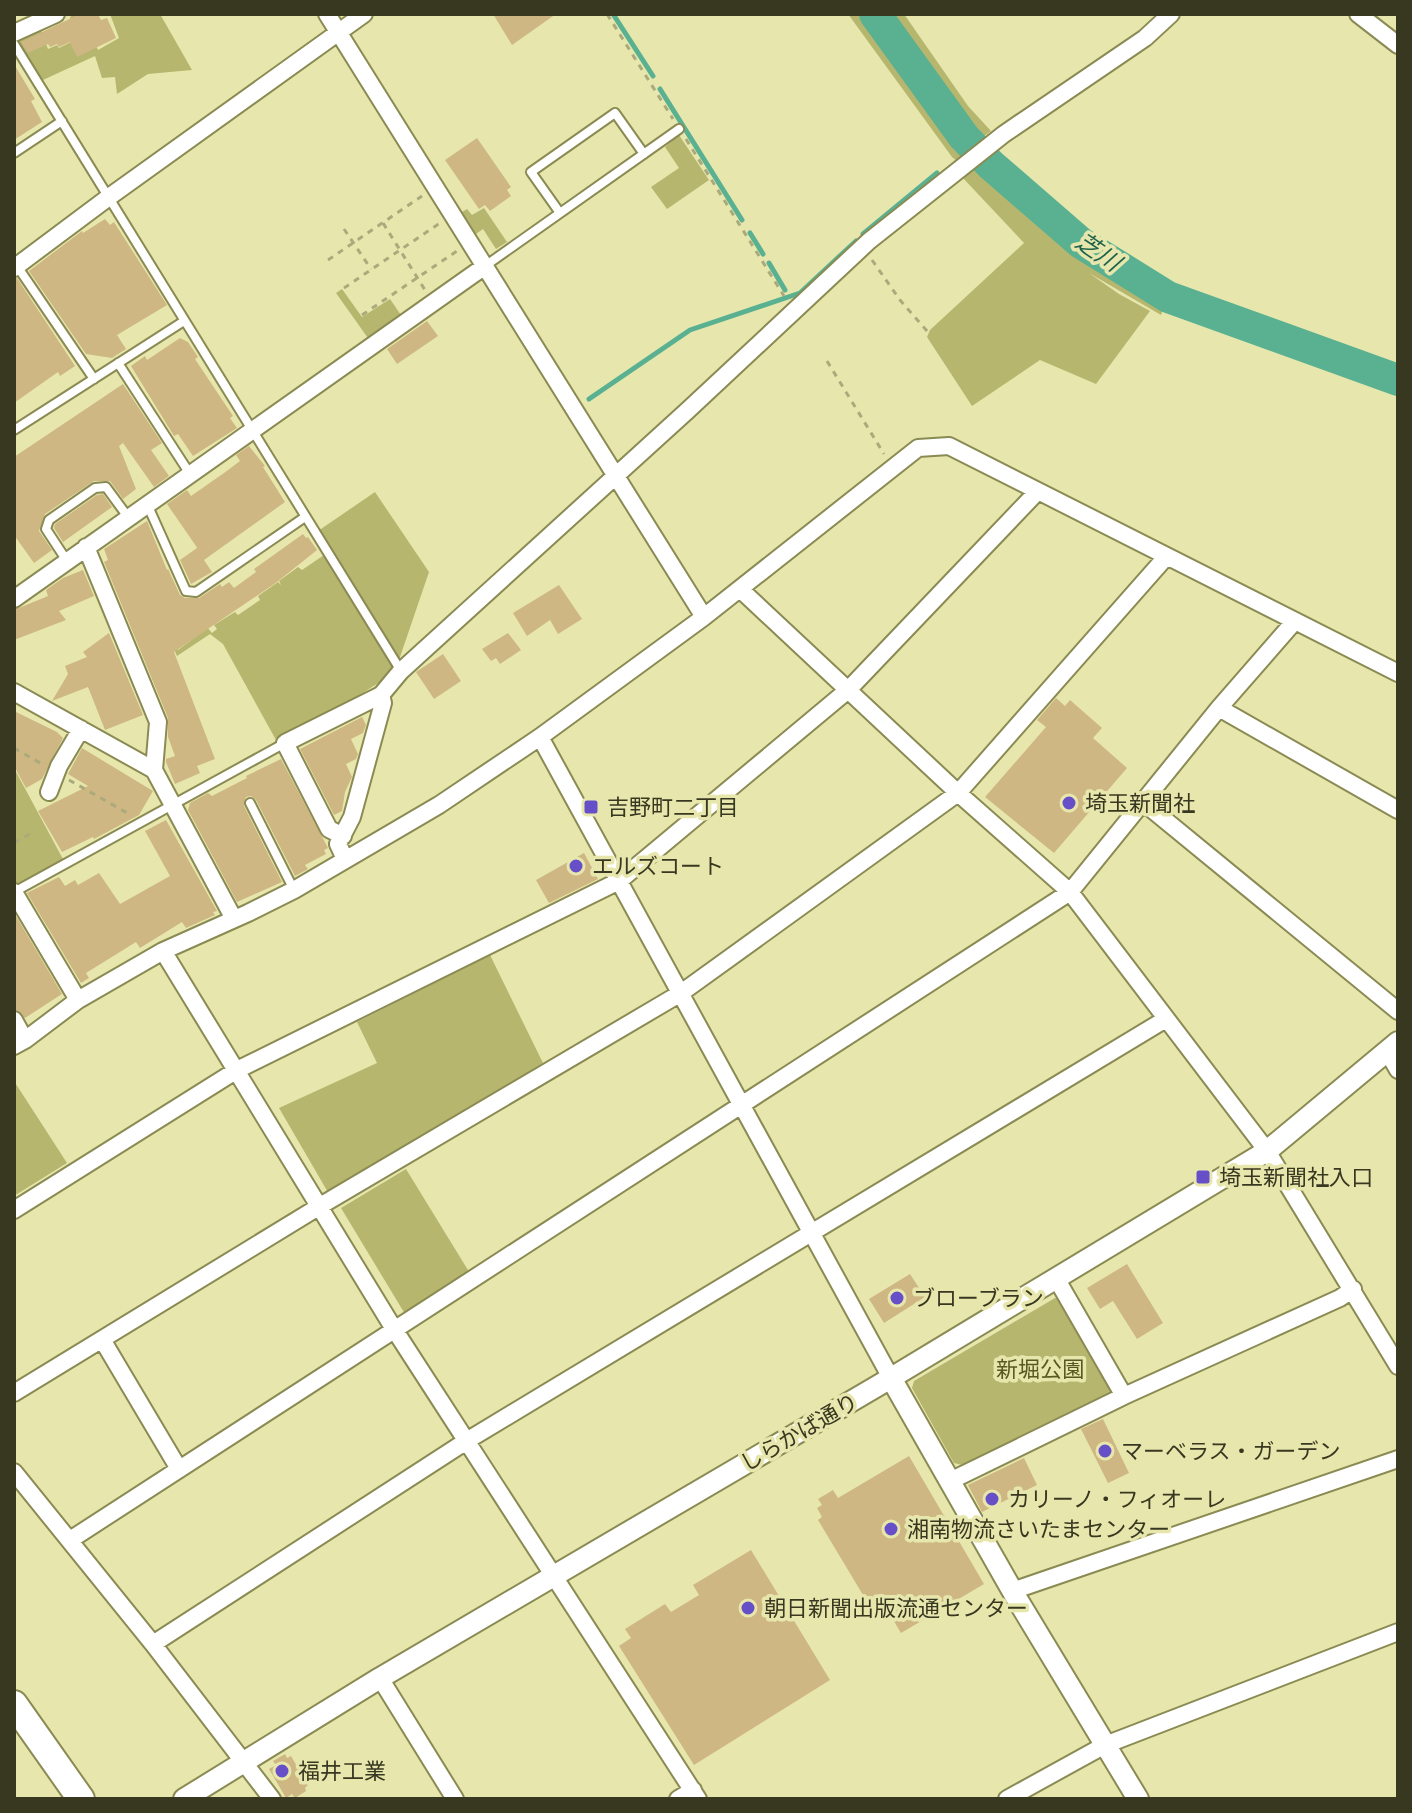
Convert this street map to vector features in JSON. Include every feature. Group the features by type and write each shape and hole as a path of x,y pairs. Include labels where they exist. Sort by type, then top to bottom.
{"main road":[{"path":"14,1704 81,1799"}],"street":[{"path":"14,33 56,14"},
{"path":"327,14 704,617"},
{"path":"15,267 364,14"},
{"path":"343,836 329,829 285,743 381,695 401,671 863,247 1004,134 1145,38 1171,14"},
{"path":"1358,14 1398,45"},
{"path":"14,599 485,266"},
{"path":"14,1020 20,1043 78,1000 163,951 294,890 439,805 540,737 741,590 918,448 949,446 1398,673"},
{"path":"14,1210 237,1070 619,881 848,690 1037,492"},
{"path":"86,547 158,722 154,770 234,919"},
{"path":"14,1393 320,1206 681,993 958,793 1166,557"},
{"path":"741,590 958,793 1070,892 1267,1151 1398,1366"},
{"path":"70,1540 1070,892 1219,708 1294,622"},
{"path":"14,692 154,770"},
{"path":"345,859 338,844 352,817 364,777 383,703 381,695"},
{"path":"1219,708 1398,810"},
{"path":"49,792 81,729"},
{"path":"540,737 891,1378 1012,1591 1138,1799"},
{"path":"1143,802 1398,1011"},
{"path":"14,892 78,1000"},
{"path":"163,951 394,1329 696,1794 678,1799"},
{"path":"153,1644 468,1440 1166,1019"},
{"path":"1393,1047 1398,1070"},
{"name":"しらかば通り","path":"184,1799 380,1678 891,1378 1267,1151 1393,1047"},
{"path":"1056,1278 1124,1396"},
{"path":"950,1481 1124,1396 1340,1298 1353,1289"},
{"path":"103,1341 179,1469"},
{"path":"1012,1591 1398,1459"},
{"path":"14,1472 153,1644 272,1799"},
{"path":"1007,1799 1105,1745 1398,1632"},
{"path":"380,1678 455,1799"}],"lane":[{"path":"14,44 401,671"},
{"path":"560,213 531,172 615,113 644,154"},
{"path":"14,153 62,121"},
{"path":"485,266 679,129"},
{"path":"15,267 94,379"},
{"path":"14,430 184,321"},
{"path":"118,363 190,474"},
{"path":"67,561 46,529 49,520 95,488 106,487 128,517"},
{"path":"147,504 186,591 196,592 305,517"},
{"path":"14,892 285,743"},
{"path":"250,803 294,890"}],"path":[{"path":"607,14 783,295"},
{"path":"328,260 435,188"},
{"path":"344,288 452,215"},
{"path":"383,223 433,303"},
{"path":"344,229 371,269"},
{"path":"362,315 470,243"},
{"path":"863,247 900,300 927,331"},
{"path":"827,361 892,467"},
{"path":"14,748 139,823"},
{"path":"14,843 33,832"}],"green space":[{"path":"75,14 88,41 93,39 98,50 119,38 110,14 160,14 192,70 148,74 117,94 115,77 102,78 95,56 43,80 17,40 41,30 48,49 57,45 59,48 77,39 70,17"},
{"path":"848,14 873,14 962,138 1030,209 1109,269 1166,300 1161,315 1089,273 1150,311 1096,384 1040,360 972,406 927,337 930,330 1024,243 962,177 968,171 952,157"},
{"path":"879,14 904,14 968,106 991,131 975,143"},
{"path":"679,135 709,180 667,209 651,187 679,168 665,147"},
{"path":"484,208 507,242 496,249 483,229 476,234 462,212 467,209 472,215"},
{"path":"342,289 362,317 390,299 403,318 370,341 336,293"},
{"path":"375,492 429,572 399,660 318,531"},
{"path":"324,555 394,668 392,674 355,698 276,740 223,644 210,634 177,656 169,638 178,650 206,626 212,633 217,629 214,625 235,612 238,615 260,600 258,596 278,582 281,585 279,581 298,567 302,570"},
{"path":"14,768 64,861 14,888"},
{"path":"490,955 543,1063 329,1194 279,1108 377,1063 357,1022"},
{"path":"14,1081 67,1163 14,1196"},
{"path":"406,1169 471,1275 405,1314 341,1208"},
{"name":"新堀公園","path":"1055,1298 1063,1299 1113,1386 1112,1395 962,1465 954,1463 912,1388 914,1381"}],"building":[{"path":"80,14 98,14 101,20 107,18 116,38 77,57 70,42 59,47 48,44 28,53 21,42"},
{"path":"493,14 556,14 512,45"},
{"path":"14,64 35,99 31,101 42,122 14,140"},
{"path":"477,138 511,187 507,190 511,196 490,211 485,205 479,209 445,160"},
{"path":"105,219 110,225 114,222 167,305 117,335 126,349 112,358 86,354 29,271 82,231"},
{"path":"17,278 75,366 60,376 58,372 14,403 14,279"},
{"path":"427,321 438,336 397,364 387,349"},
{"path":"180,338 188,342 198,357 195,359 233,416 230,418 237,428 193,456 178,434 174,436 131,366 145,356 147,360"},
{"path":"123,384 162,443 151,450 169,476 154,487 123,443 119,446 136,489 123,499 110,481 94,481 45,514 39,531 52,550 34,563 14,535 14,457"},
{"path":"249,446 265,466 285,502 204,560 212,572 191,584 180,560 197,548 167,504 187,490 191,496 224,473 240,461 236,455"},
{"path":"103,494 112,507 63,542 54,528 55,524"},
{"path":"147,521 167,570 180,595 185,598 199,598 220,584 222,587 229,582 234,588 256,572 254,569 303,534 317,550 277,582 174,652 215,759 197,766 200,773 175,784 166,762 166,759 175,756 168,737 168,718 104,562 108,560 104,549"},
{"path":"83,570 94,596 59,611 66,620 14,640 14,610 48,596 46,590 63,578"},
{"path":"559,585 582,619 558,634 550,620 527,636 513,613"},
{"path":"109,633 143,715 105,730 88,687 52,701 68,674 65,666 87,657 83,652"},
{"path":"508,633 521,650 500,664 496,658 491,661 482,649"},
{"path":"443,654 461,681 434,699 416,672"},
{"path":"1056,698 1065,706 1070,700 1102,728 1093,738 1127,768 1054,853 985,797 1046,727 1037,720"},
{"path":"14,711 63,738 42,779 26,788 14,766"},
{"path":"362,717 366,725 363,733 351,739 358,754 356,759 346,764 352,777 345,792 342,811 334,815 300,749"},
{"path":"82,748 153,791 139,815 62,852 38,811 88,786 68,774"},
{"path":"281,759 328,848 324,850 326,854 305,865 308,869 295,876 256,800 246,797 244,806 282,882 237,902 188,810 190,803 208,793 212,796"},
{"path":"166,820 217,911 213,912 215,915 186,928 182,922 140,948 136,942 86,973 89,978 81,983 27,893 59,877 65,886 75,880 78,885 99,873 120,904 170,876 145,831"},
{"name":"エルズコート","path":"584,853 598,879 549,903 536,880"},
{"path":"16,916 62,994 25,1018 14,1008"},
{"path":"1127,1264 1163,1323 1137,1339 1113,1301 1100,1309 1087,1288"},
{"name":"ブローブラン","path":"910,1274 925,1297 884,1323 869,1299"},
{"name":"マーベラス・ガーデン","path":"1103,1419 1129,1473 1108,1483 1081,1429"},
{"path":"909,1456 984,1584 901,1633 880,1598 869,1605 818,1520 822,1517 817,1508 822,1505 818,1499 833,1490 838,1498"},
{"name":"カリーノ・フィオーレ","path":"1024,1458 1037,1485 982,1512 968,1485"},
{"path":"751,1550 830,1680 694,1765 619,1646 631,1638 625,1629 665,1604 671,1612 699,1595 693,1585"},
{"path":"285,1754 287,1758 291,1756 308,1785 306,1791 295,1798 292,1794 286,1798 269,1769 276,1765 273,1761"}],"waterway":[{"path":"613,14 653,76"},
{"name":"芝川","path":"875,14 964,137 991,165 1081,243 1168,297 1398,380"},
{"path":"660,89 742,220"},
{"path":"863,234 937,173"},
{"path":"750,233 763,254"},
{"path":"589,399 690,330 800,293 856,241"},
{"path":"769,263 785,290"}],"place":[{"name":"埼玉新聞社","path":"1069,803"},
{"name":"吉野町二丁目","path":"591,807"},
{"name":"エルズコート","path":"576,866"},
{"name":"埼玉新聞社入口","path":"1203,1177"},
{"name":"ブローブラン","path":"897,1298"},
{"name":"マーベラス・ガーデン","path":"1105,1451"},
{"name":"カリーノ・フィオーレ","path":"992,1499"},
{"name":"湘南物流さいたまセンター","path":"891,1529"},
{"name":"朝日新聞出版流通センター","path":"748,1608"},
{"name":"福井工業","path":"282,1771"}]}
